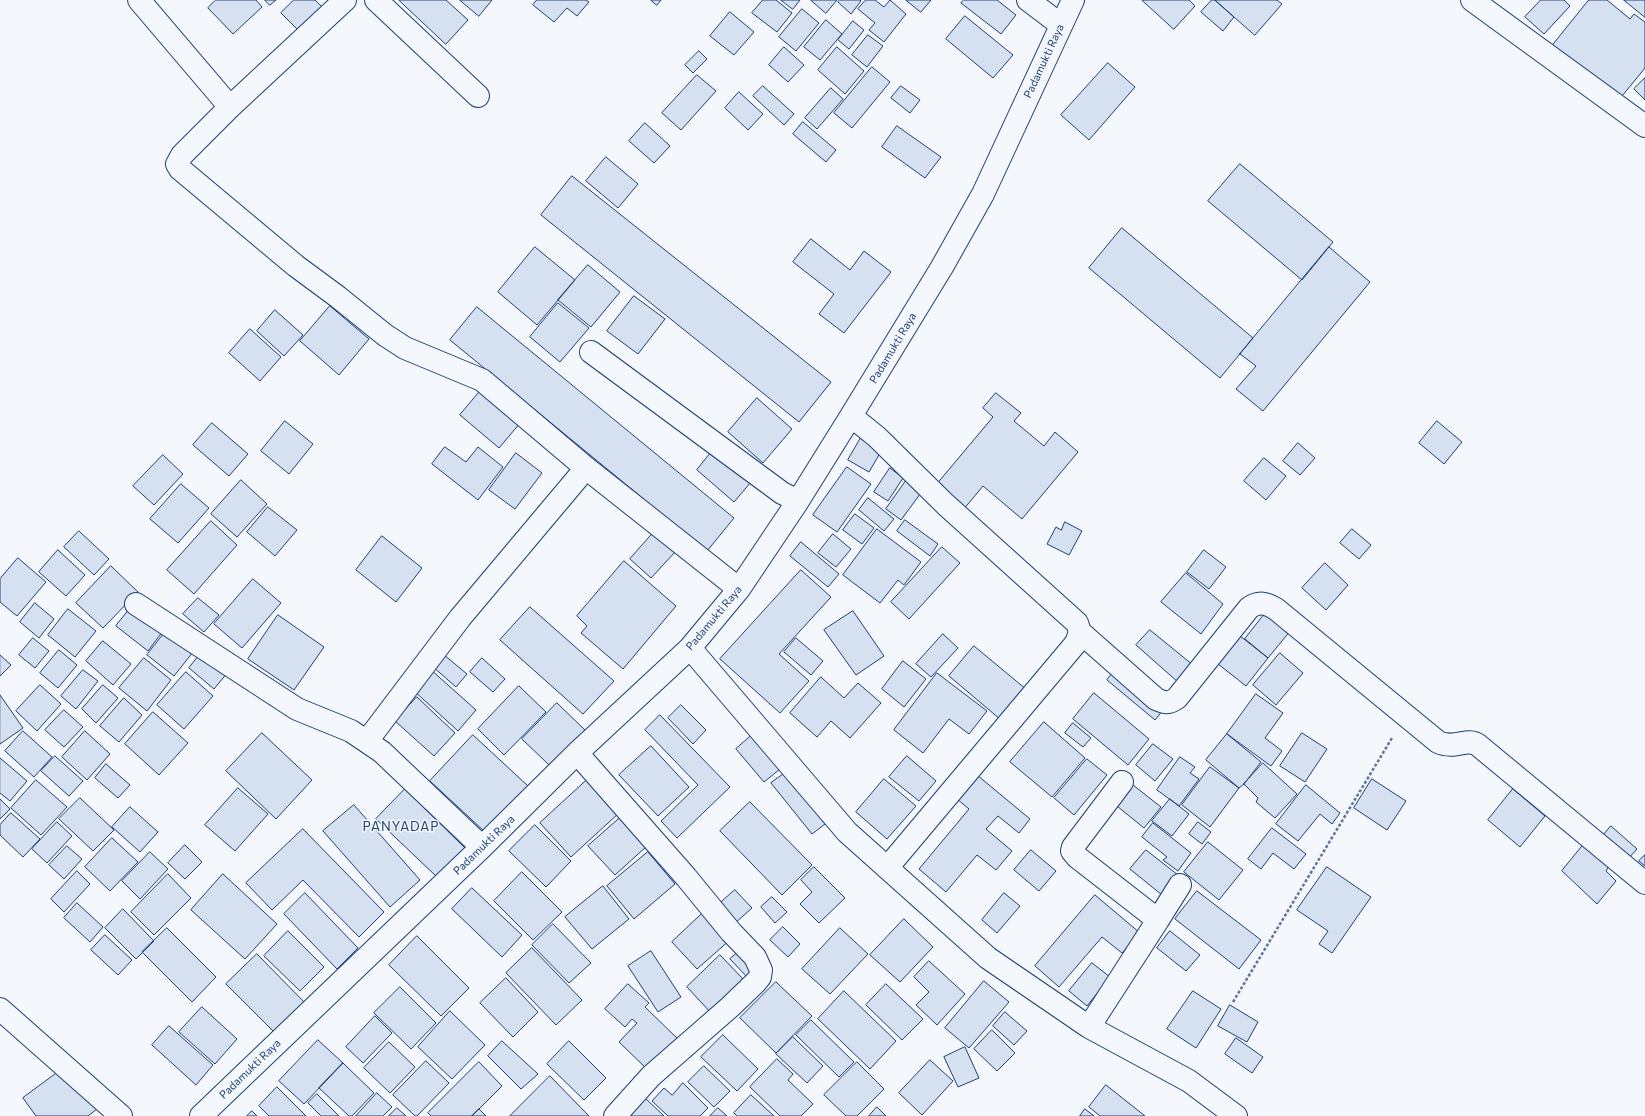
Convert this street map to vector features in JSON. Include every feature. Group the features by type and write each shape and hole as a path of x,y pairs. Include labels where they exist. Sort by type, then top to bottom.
{"street":[{"path":"139,0 230,107"},
{"path":"345,0 230,107 182,155 177,164 180,169 296,266 338,297 385,335 406,348 482,380 586,468 733,585"},
{"path":"376,0 478,96"},
{"path":"1028,0 1053,19"},
{"name":"Padamukti Raya","path":"201,1116 482,847 577,753 690,648 790,497 851,416 942,266 983,194 1053,19 1073,0"},
{"path":"1472,0 1645,126"},
{"path":"591,352 790,497"},
{"path":"851,416 877,437 944,504 1077,623 1080,632 1156,699 1164,703 1171,702 1177,698 1249,608 1255,604 1268,604 1405,716 1444,745 1449,746 1471,742 1475,743 1645,883"},
{"path":"367,741 460,618 586,468"},
{"path":"136,604 297,708 351,731 367,741 382,752 482,847"},
{"path":"887,868 1076,643 1080,632"},
{"path":"690,648 847,832 988,958 1089,1027 1189,1081 1236,1116"},
{"path":"577,753 686,877 731,932 755,957 761,970 760,977 756,982 730,1007 651,1076 615,1116"},
{"path":"1122,782 1073,847 1072,851 1077,857 1158,920"},
{"path":"1089,1027 1180,885"},
{"path":"0,1009 122,1116"}],"path":[{"path":"1233,1002 1405,716"}],"building":[{"path":"216,0 256,0 262,7 233,34 208,8"},
{"path":"265,0 276,0 270,5"},
{"path":"294,0 315,0 326,11 302,34 281,13"},
{"path":"399,0 446,0 468,20 446,44"},
{"path":"460,0 492,0 479,16"},
{"path":"537,0 586,0 589,2 577,16 567,8 554,22 533,5"},
{"path":"651,0 661,0 657,5"},
{"path":"763,0 776,0 792,13 777,32 752,13"},
{"path":"781,0 800,0 793,9"},
{"path":"811,0 837,0 826,13"},
{"path":"840,0 861,1 851,14 838,2"},
{"path":"866,0 875,0 884,7 890,0 906,14 884,42 869,30 875,23 858,9"},
{"path":"906,0 931,0 921,12"},
{"path":"964,0 997,0 1016,15 1001,34 961,3"},
{"path":"1142,0 1189,0 1195,6 1174,29"},
{"path":"1212,0 1215,0 1234,17 1223,31 1201,12"},
{"path":"1215,0 1277,0 1282,4 1255,35"},
{"path":"1541,0 1564,0 1570,6 1544,34 1525,17"},
{"path":"1589,0 1607,0 1630,19 1634,14 1645,22 1645,68 1618,101 1552,46"},
{"path":"1624,0 1645,0 1645,17"},
{"path":"802,9 819,23 796,51 779,37"},
{"path":"730,12 754,32 734,55 710,36"},
{"path":"965,16 1013,55 993,78 946,39"},
{"path":"826,20 842,34 820,60 804,47"},
{"path":"853,21 864,30 849,49 838,40"},
{"path":"868,35 883,46 867,67 852,55"},
{"path":"784,47 804,65 788,82 769,65"},
{"path":"837,47 864,71 845,94 818,70"},
{"path":"699,51 707,59 693,73 685,65"},
{"path":"1108,63 1135,87 1089,140 1061,115"},
{"path":"872,67 890,82 852,128 834,113"},
{"path":"697,75 716,91 681,130 662,113"},
{"path":"1645,78 1645,100 1634,89"},
{"path":"763,86 794,114 784,125 753,96"},
{"path":"901,86 920,100 910,113 891,98"},
{"path":"831,88 843,99 817,129 805,118"},
{"path":"739,92 763,114 748,130 725,108"},
{"path":"803,122 836,150 826,162 793,134"},
{"path":"645,123 670,146 654,163 629,141"},
{"path":"897,126 941,157 925,178 882,147"},
{"path":"606,157 638,184 618,208 586,181"},
{"path":"1240,164 1333,242 1302,280 1208,201"},
{"path":"572,176 831,382 799,422 541,215"},
{"path":"1122,228 1253,338 1220,378 1089,268"},
{"path":"811,239 850,270 864,251 891,272 844,333 819,314 834,294 793,262"},
{"path":"535,247 575,280 537,325 498,292"},
{"path":"1329,247 1370,282 1263,411 1236,389 1256,366 1240,354"},
{"path":"588,265 620,292 591,327 558,300"},
{"path":"634,296 665,319 638,354 607,331"},
{"path":"558,303 589,328 560,362 530,337"},
{"path":"330,306 369,339 339,375 300,341"},
{"path":"477,307 734,518 707,551 450,340"},
{"path":"275,310 303,335 284,356 257,331"},
{"path":"250,329 281,357 260,381 229,353"},
{"path":"482,389 521,422 499,448 460,415"},
{"path":"996,393 1021,413 1014,421 1044,446 1055,432 1078,452 1022,519 983,486 963,510 935,486 993,417 983,408"},
{"path":"757,398 792,429 763,463 728,432"},
{"path":"285,421 313,444 289,474 261,451"},
{"path":"1437,421 1462,442 1444,464 1419,443"},
{"path":"212,423 248,454 229,476 193,445"},
{"path":"862,436 883,448 869,472 848,460"},
{"path":"1298,443 1315,458 1300,475 1283,461"},
{"path":"445,447 466,462 478,447 503,467 478,500 432,464"},
{"path":"713,450 751,482 734,502 697,470"},
{"path":"516,453 542,473 515,509 489,490"},
{"path":"163,455 183,474 154,505 133,486"},
{"path":"1264,458 1286,476 1266,500 1244,481"},
{"path":"847,467 871,484 837,532 813,515"},
{"path":"890,468 903,478 888,501 874,492"},
{"path":"908,478 923,490 901,520 886,509"},
{"path":"241,480 267,504 237,537 211,514"},
{"path":"181,484 209,508 178,543 150,519"},
{"path":"868,498 894,519 884,531 859,510"},
{"path":"268,507 297,530 275,556 247,532"},
{"path":"855,514 874,528 862,544 843,530"},
{"path":"905,520 938,544 930,556 897,531"},
{"path":"211,521 237,545 194,594 167,570"},
{"path":"1065,522 1082,531 1069,555 1047,544 1056,527 1061,530"},
{"path":"877,529 921,562 904,585 898,580 880,603 843,575"},
{"path":"1352,529 1371,545 1359,559 1340,543"},
{"path":"79,531 109,559 94,575 64,547"},
{"path":"654,532 676,551 651,578 630,559"},
{"path":"833,534 851,549 836,567 818,553"},
{"path":"382,536 422,568 396,602 356,570"},
{"path":"801,542 839,574 828,587 790,556"},
{"path":"942,547 960,563 909,619 891,602"},
{"path":"58,550 85,575 66,596 39,572"},
{"path":"1204,550 1226,567 1209,589 1187,572"},
{"path":"18,558 46,582 17,616 0,602 0,579"},
{"path":"624,561 676,606 623,669 581,633 587,626 577,616"},
{"path":"1325,563 1348,585 1326,610 1302,588"},
{"path":"111,566 138,592 103,628 76,603"},
{"path":"801,570 831,597 779,654 809,681 780,713 720,659"},
{"path":"1186,573 1223,604 1201,634 1161,602"},
{"path":"253,579 281,603 242,648 214,624"},
{"path":"198,598 219,615 204,632 183,614"},
{"path":"35,603 54,619 39,638 20,622"},
{"path":"132,606 163,631 148,651 116,626"},
{"path":"530,607 614,681 583,714 500,640"},
{"path":"68,609 96,631 75,657 48,635"},
{"path":"853,611 884,656 856,675 824,630"},
{"path":"1267,611 1291,630 1268,658 1245,639"},
{"path":"278,615 324,647 294,690 248,659"},
{"path":"1150,630 1193,665 1179,683 1136,645"},
{"path":"166,631 193,652 174,676 147,655"},
{"path":"1235,632 1268,658 1246,686 1213,660"},
{"path":"943,634 958,648 931,677 916,664"},
{"path":"33,638 49,651 35,668 19,655"},
{"path":"796,638 823,661 811,675 784,652"},
{"path":"103,641 131,664 113,685 86,661"},
{"path":"974,646 1027,690 1001,720 949,676"},
{"path":"59,650 77,665 58,688 40,673"},
{"path":"202,652 228,672 214,689 189,668"},
{"path":"1280,653 1303,673 1276,705 1253,685"},
{"path":"443,654 467,674 456,687 432,666"},
{"path":"0,655 11,665 0,676"},
{"path":"144,658 171,680 147,711 119,688"},
{"path":"482,658 505,679 493,692 470,672"},
{"path":"903,661 926,679 904,707 882,689"},
{"path":"430,669 476,710 458,731 412,689"},
{"path":"1116,669 1164,709 1155,720 1107,680"},
{"path":"83,670 98,681 76,709 61,696"},
{"path":"186,672 213,696 184,729 157,705"},
{"path":"937,673 987,711 969,734 949,719 923,753 894,730"},
{"path":"821,677 844,698 858,683 881,703 850,738 831,721 817,737 790,713"},
{"path":"40,685 61,704 37,731 16,711"},
{"path":"103,685 118,698 96,723 82,709"},
{"path":"519,686 546,712 504,755 478,729"},
{"path":"1094,693 1149,739 1128,765 1073,719"},
{"path":"1256,694 1283,713 1265,738 1282,751 1271,766 1227,734"},
{"path":"0,695 23,728 0,744"},
{"path":"417,697 455,733 434,756 395,721"},
{"path":"124,698 142,715 119,742 100,726"},
{"path":"557,703 586,731 550,766 522,739"},
{"path":"681,705 706,730 693,744 668,718"},
{"path":"64,710 83,727 64,747 45,730"},
{"path":"153,712 188,743 159,775 125,744"},
{"path":"660,715 730,787 677,838 661,821 698,785 645,730"},
{"path":"1044,722 1085,758 1052,797 1010,762"},
{"path":"1073,723 1091,738 1083,747 1065,733"},
{"path":"23,731 52,757 34,777 5,751"},
{"path":"85,731 110,754 87,780 62,757"},
{"path":"262,733 312,780 276,819 226,771"},
{"path":"1302,733 1327,749 1305,782 1280,766"},
{"path":"1227,734 1261,762 1244,784 1239,788 1206,760"},
{"path":"473,735 528,786 485,832 430,781"},
{"path":"752,735 780,769 764,782 736,749"},
{"path":"1153,744 1173,759 1155,781 1136,765"},
{"path":"651,746 689,787 658,816 619,775"},
{"path":"55,756 83,781 69,796 41,771"},
{"path":"907,756 936,781 919,801 889,777"},
{"path":"1180,757 1195,767 1190,773 1199,779 1179,806 1157,790"},
{"path":"0,758 27,781 10,801 0,793"},
{"path":"1087,759 1107,775 1074,815 1054,798"},
{"path":"1263,763 1297,794 1275,818 1256,802 1258,798 1244,784"},
{"path":"106,764 130,785 118,798 95,778"},
{"path":"1210,767 1239,788 1210,827 1182,805"},
{"path":"785,773 825,824 812,834 771,783"},
{"path":"977,775 1030,819 1019,833 998,816 986,829 1012,851 996,870 977,855 946,892 919,869 969,809 957,799"},
{"path":"588,779 619,813 571,857 540,823"},
{"path":"884,779 916,806 887,839 856,812"},
{"path":"1372,779 1406,801 1387,830 1354,808"},
{"path":"36,780 67,807 41,835 11,808"},
{"path":"1133,785 1161,807 1144,828 1117,806"},
{"path":"1306,785 1340,813 1332,824 1320,814 1298,841 1276,824"},
{"path":"238,788 268,814 235,851 205,825"},
{"path":"405,789 466,849 438,878 376,819"},
{"path":"1513,789 1545,816 1520,847 1488,820"},
{"path":"80,798 114,830 93,851 59,819"},
{"path":"0,799 10,809 0,819"},
{"path":"1170,799 1189,814 1172,836 1152,821"},
{"path":"750,802 812,865 782,895 720,831"},
{"path":"354,805 420,880 390,907 323,831"},
{"path":"130,807 158,832 140,852 112,827"},
{"path":"11,813 40,839 23,857 0,835 0,825"},
{"path":"621,817 647,846 615,875 588,846"},
{"path":"57,822 72,836 47,863 32,849"},
{"path":"1198,822 1211,832 1202,844 1189,834"},
{"path":"1153,823 1191,853 1178,871 1163,860 1167,857 1142,837"},
{"path":"535,825 571,861 546,887 509,851"},
{"path":"1611,826 1637,849 1627,860 1602,837"},
{"path":"1272,828 1306,854 1294,869 1273,853 1261,869 1248,859"},
{"path":"303,829 384,912 359,937 303,880 272,910 246,883"},
{"path":"112,838 138,862 110,891 85,867"},
{"path":"1208,842 1243,870 1219,900 1184,872"},
{"path":"1584,844 1610,864 1606,871 1616,881 1597,904 1562,871"},
{"path":"185,845 202,862 185,879 168,863"},
{"path":"67,846 82,859 64,879 49,865"},
{"path":"1031,850 1056,871 1039,891 1014,870"},
{"path":"1146,850 1178,875 1162,895 1130,869"},
{"path":"150,852 168,869 140,899 122,881"},
{"path":"648,852 675,884 634,919 607,886"},
{"path":"1645,855 1645,866 1639,861"},
{"path":"814,867 845,898 819,923 800,904 812,892 801,880"},
{"path":"1327,867 1371,897 1332,953 1319,944 1328,931 1297,910"},
{"path":"77,871 90,884 64,912 51,899"},
{"path":"522,872 562,912 533,940 494,901"},
{"path":"168,874 191,898 154,935 131,912"},
{"path":"223,874 277,924 245,959 191,910"},
{"path":"603,886 629,919 592,949 565,917"},
{"path":"472,888 522,935 502,957 452,909"},
{"path":"735,890 752,908 734,924 717,906"},
{"path":"1197,891 1261,940 1239,969 1175,919"},
{"path":"305,893 358,948 337,969 284,914"},
{"path":"1004,893 1020,906 997,933 982,920"},
{"path":"1095,895 1140,933 1122,953 1102,937 1059,987 1035,966"},
{"path":"772,897 787,912 775,923 761,907"},
{"path":"77,903 103,927 90,942 64,918"},
{"path":"123,909 154,941 136,959 105,928"},
{"path":"705,911 731,939 697,969 672,942"},
{"path":"904,919 933,947 900,982 870,955"},
{"path":"553,924 591,963 569,983 532,945"},
{"path":"783,927 800,944 788,957 770,940"},
{"path":"167,928 216,977 192,1002 142,952"},
{"path":"840,928 868,954 830,994 802,969"},
{"path":"288,931 324,967 300,991 264,956"},
{"path":"1170,931 1200,955 1186,971 1157,948"},
{"path":"105,935 132,960 118,975 91,950"},
{"path":"417,936 469,988 441,1016 389,965"},
{"path":"532,948 582,1000 556,1025 506,973"},
{"path":"742,949 758,967 747,977 730,959"},
{"path":"651,951 681,997 658,1012 628,966"},
{"path":"257,954 309,1007 279,1037 226,984"},
{"path":"720,955 746,982 712,1014 687,987"},
{"path":"929,961 965,994 937,1025 916,1005 929,992 914,977"},
{"path":"1092,963 1110,977 1087,1006 1069,991"},
{"path":"506,978 538,1012 513,1037 480,1003"},
{"path":"984,981 1009,1002 969,1048 945,1028"},
{"path":"776,982 812,1016 776,1053 740,1018"},
{"path":"628,984 649,1003 645,1007 680,1041 650,1072 619,1042 637,1023 632,1019 625,1027 605,1009"},
{"path":"886,984 923,1019 902,1040 866,1005"},
{"path":"400,987 436,1023 411,1049 374,1013"},
{"path":"844,991 896,1041 870,1069 818,1019"},
{"path":"1193,991 1221,1009 1196,1048 1167,1029"},
{"path":"1230,1005 1258,1022 1247,1042 1218,1026"},
{"path":"202,1007 237,1039 215,1064 179,1032"},
{"path":"450,1011 485,1045 452,1079 418,1047"},
{"path":"1005,1012 1027,1031 1014,1045 993,1026"},
{"path":"375,1016 392,1033 363,1063 346,1047"},
{"path":"811,1020 854,1062 839,1077 796,1035"},
{"path":"169,1026 213,1065 196,1085 152,1045"},
{"path":"992,1030 1015,1053 997,1071 974,1049"},
{"path":"723,1035 758,1069 737,1091 701,1057"},
{"path":"793,1037 823,1066 807,1083 776,1054"},
{"path":"1236,1038 1263,1057 1252,1073 1225,1054"},
{"path":"318,1040 343,1063 304,1104 279,1081"},
{"path":"502,1041 538,1074 521,1089 488,1056"},
{"path":"569,1041 606,1078 584,1100 547,1064"},
{"path":"389,1042 415,1067 390,1093 364,1068"},
{"path":"965,1047 979,1078 958,1087 944,1057"},
{"path":"777,1059 793,1074 788,1080 813,1104 801,1116 780,1116 750,1087"},
{"path":"930,1060 953,1081 922,1115 899,1093"},
{"path":"426,1061 449,1083 417,1116 415,1116 393,1095"},
{"path":"479,1062 502,1086 472,1116 431,1116 428,1113"},
{"path":"857,1062 884,1089 857,1116 846,1116 824,1095"},
{"path":"343,1063 374,1093 352,1116 349,1116 319,1088"},
{"path":"704,1066 730,1091 714,1107 688,1082"},
{"path":"65,1067 97,1109 88,1116 36,1116 23,1098"},
{"path":"550,1076 589,1116 510,1116"},
{"path":"683,1083 708,1108 700,1116 668,1116 652,1101 664,1088 672,1095"},
{"path":"1106,1085 1145,1116 1100,1116 1089,1107"},
{"path":"277,1087 306,1116 269,1116 259,1106"},
{"path":"377,1093 392,1107 383,1116 356,1116"},
{"path":"317,1094 339,1116 321,1116 308,1103"},
{"path":"751,1095 774,1116 737,1116 734,1113"},
{"path":"644,1097 664,1116 626,1116"},
{"path":"877,1107 886,1116 869,1116"},
{"path":"397,1108 406,1116 389,1116"},
{"path":"718,1108 727,1116 710,1116"},
{"path":"479,1109 486,1116 472,1116"},
{"path":"1085,1109 1094,1116 1080,1116"},
{"path":"252,1111 257,1116 247,1116"}],"district":[{"name":"PANYADAP","path":"401,827"}]}
